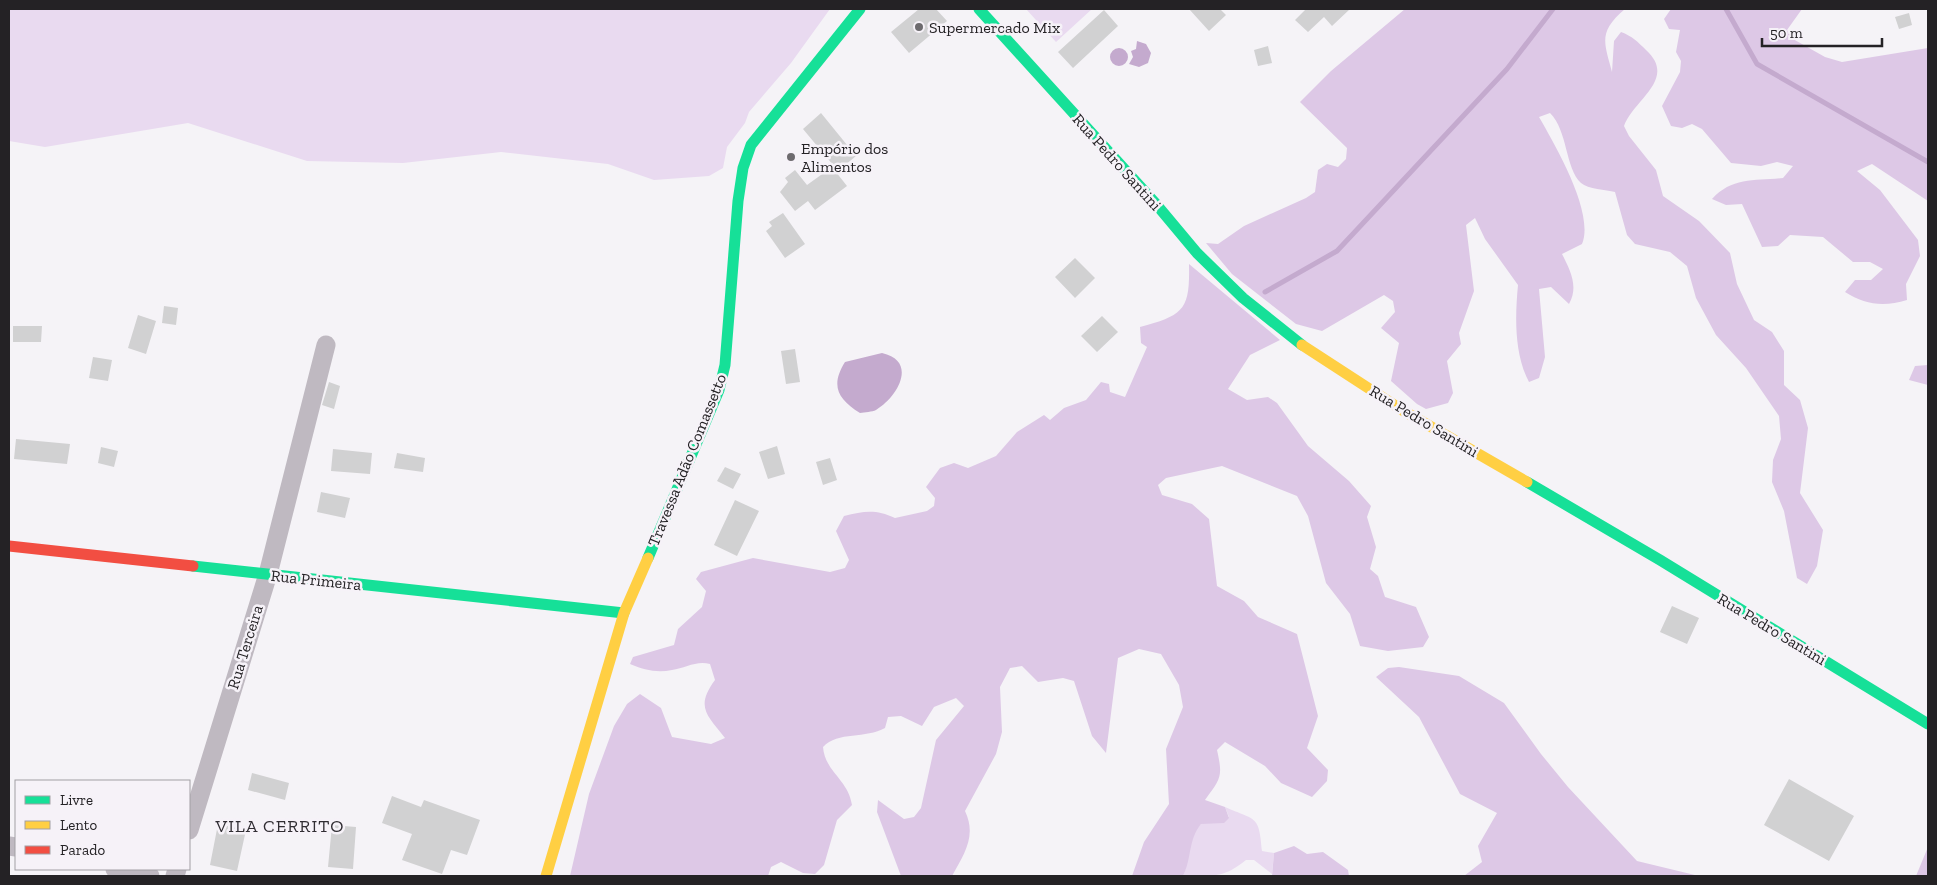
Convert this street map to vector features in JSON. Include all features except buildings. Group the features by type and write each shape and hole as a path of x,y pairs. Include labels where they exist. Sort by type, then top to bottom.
{"street":[{"name":"Travessa Adão Comassetto","path":"546,876 624,613 718,390 725,365 738,201 743,168 751,145 860,9"},
{"name":"Rua Pedro Santini","path":"979,9 991,18 1156,204 1178,234 1208,266 1272,323 1429,426 1572,508 1928,724"},
{"name":"Rua Terceira","path":"190,827 268,574 326,345"},
{"name":"Rua Primeira","path":"9,546 624,613"},
{"path":"120,870 150,876"}],"shaded area":[{"path":"9,9 830,9 791,63 749,112 745,123 727,147 723,168 709,176 654,180 608,164 501,152 403,163 307,161 188,123 45,147 9,141"},
{"path":"1026,9 1092,9 1056,42"},
{"path":"1405,9 1625,9 1610,24 1605,38 1612,72 1614,41 1621,32 1632,37 1646,50 1655,61 1657,70 1655,80 1650,89 1629,116 1624,126 1629,136 1656,170 1663,196 1699,221 1730,253 1737,284 1754,320 1772,332 1784,351 1784,385 1800,400 1808,428 1800,493 1823,530 1817,566 1807,584 1797,578 1784,511 1772,482 1773,460 1781,439 1779,416 1746,368 1716,335 1696,298 1687,266 1670,252 1635,244 1627,235 1615,192 1588,187 1581,183 1572,168 1560,129 1550,113 1539,117 1571,179 1583,215 1585,231 1582,244 1562,254 1573,284 1572,297 1569,304 1551,287 1539,289 1545,357 1539,378 1529,382 1518,347 1516,309 1518,285 1485,239 1475,218 1466,225 1474,291 1459,333 1461,344 1447,361 1453,393 1448,403 1426,409 1417,404 1391,381 1399,343 1381,328 1395,312 1393,301 1384,295 1322,331 1296,324 1232,274 1206,243 1218,244 1244,226 1306,198 1315,192 1318,170 1327,164 1338,167 1346,159 1347,148 1300,102 1331,71"},
{"path":"1671,9 1802,9 1787,30 1793,39 1825,57 1842,62 1928,48 1928,201 1872,164 1857,171 1880,190 1918,240 1920,256 1906,284 1907,300 1890,304 1875,304 1852,296 1845,292 1855,280 1871,280 1883,269 1870,262 1853,262 1823,237 1790,235 1778,246 1762,247 1742,204 1726,205 1712,199 1736,183 1783,178 1793,166 1777,162 1761,166 1731,163 1702,129 1692,124 1682,128 1671,126 1662,106 1680,72 1681,61 1676,52 1680,30 1669,29 1664,19"},
{"path":"1137,41 1146,44 1151,53 1148,63 1139,67 1129,64 1133,57 1131,51 1136,49"},
{"path":"1115,48 1123,48 1128,53 1126,64 1115,66 1110,61 1110,53"},
{"path":"1189,264 1280,340 1250,355 1228,389 1247,400 1268,397 1277,403 1308,446 1349,481 1371,506 1367,517 1376,547 1370,569 1378,576 1385,597 1416,607 1429,637 1423,647 1388,651 1360,646 1350,614 1326,583 1308,516 1297,496 1222,466 1166,478 1158,485 1162,495 1192,504 1209,519 1217,586 1244,601 1258,617 1297,634 1318,716 1307,748 1328,770 1327,781 1312,797 1281,783 1265,766 1225,742 1217,750 1220,766 1219,777 1205,800 1225,807 1229,818 1224,823 1201,824 1194,836 1183,876 1132,876 1144,842 1169,804 1166,749 1183,707 1179,685 1161,654 1139,649 1118,658 1106,753 1092,736 1074,681 1063,678 1038,682 1022,666 1010,668 1000,687 1002,732 996,754 965,811 970,829 968,845 952,876 901,876 877,812 878,800 904,819 914,817 921,808 936,740 964,706 956,698 934,707 922,726 901,716 888,717 885,728 836,739 823,747 828,763 846,788 852,805 837,820 824,865 815,874 803,873 781,862 771,867 768,876 570,876 589,794 614,726 627,704 640,694 661,708 672,737 711,744 725,738 706,711 706,697 715,680 710,664 696,664 666,671 656,671 630,664 633,657 674,645 678,629 702,607 706,591 696,579 701,572 753,558 830,572 845,568 849,560 836,531 844,516 870,512 882,513 895,518 927,511 934,506 935,498 926,487 940,468 954,463 968,468 996,456 1017,432 1044,415 1050,420 1064,408 1086,400 1101,382 1109,384 1110,392 1125,397 1147,347 1141,343 1140,327 1166,319 1181,308 1186,301 1188,292"},
{"path":"882,353 893,357 899,363 902,371 901,380 891,397 884,404 874,411 860,413 846,402 839,391 837,385 840,371 845,362"},
{"path":"1928,365 1928,385 1909,380 1915,366"},
{"path":"1399,667 1459,676 1504,703 1568,787 1637,861 1699,876 1464,876 1482,862 1478,846 1497,813 1460,794 1419,717 1376,677 1388,668"},
{"path":"1225,807 1250,818 1257,825 1262,851 1274,853 1272,874 1254,860 1246,860 1230,871 1216,875 1183,876 1196,828 1204,823 1229,817"},
{"path":"1294,846 1307,854 1323,852 1348,870 1349,876 1272,876 1274,853"},
{"path":"1928,847 1928,876 1916,876"}],"waterway":[{"path":"1265,292 1337,251 1507,69 1553,9"},
{"path":"1726,9 1757,64 1928,162"}],"traffic: fast":[{"path":"648,558 719,390 725,365 738,201 743,168 751,145 860,9"},
{"path":"979,9 1156,204 1197,253 1243,298 1302,345"},
{"path":"1527,482 1660,560 1928,724"},
{"path":"193,566 624,613"}],"traffic: slow":[{"path":"1302,345 1402,410 1527,482"},
{"path":"546,876 624,613 648,558"}],"traffic: jam":[{"path":"9,546 193,566"}],"place":[{"name":"Supermercado Mix","path":"919,27"},
{"name":"Empório dos Alimentos","path":"791,157"}],"district":[{"name":"VILA CERRITO","path":"280,826"}]}
